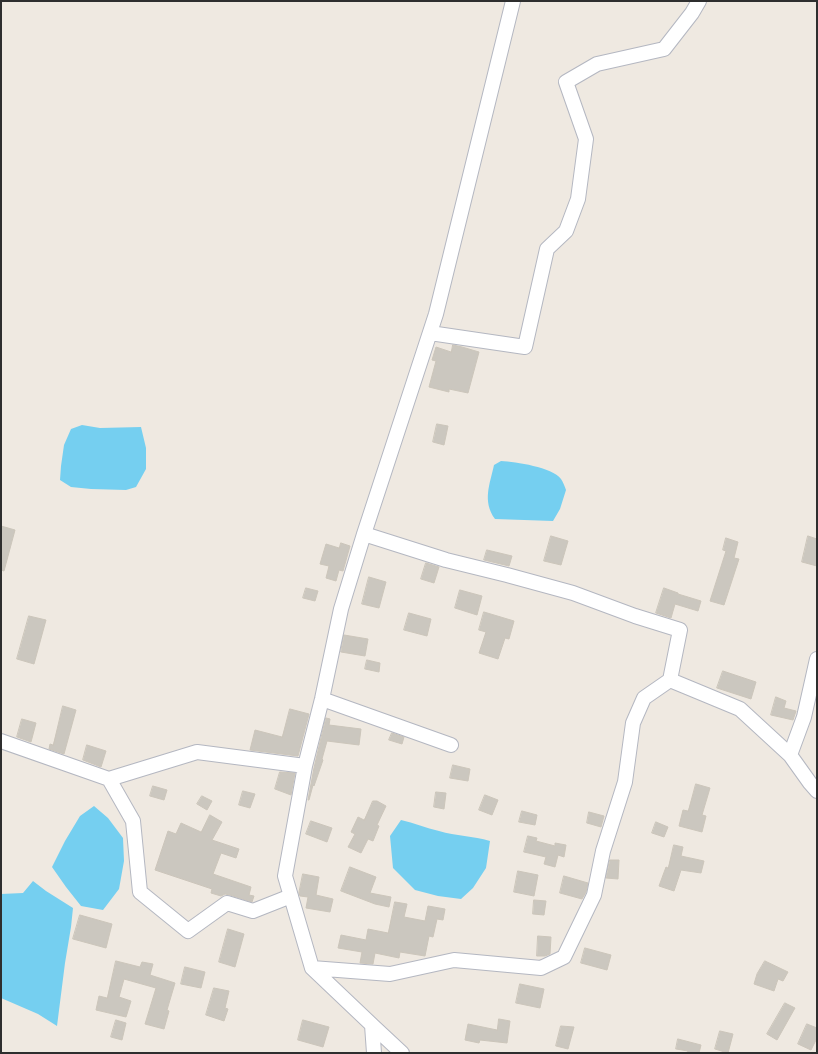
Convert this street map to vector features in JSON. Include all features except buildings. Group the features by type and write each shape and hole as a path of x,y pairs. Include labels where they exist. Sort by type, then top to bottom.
{"street":[{"path":"402,1053 312,968 285,876 305,766 322,699 341,609 436,314 512,1"},
{"path":"430,333 525,347 547,249 566,232 578,199 586,139 566,82 597,64 664,49 699,1"},
{"path":"312,968 390,974 454,960 541,968 564,957 594,895 603,851 626,782 633,723 644,698 670,680 680,630 572,593 446,560 364,534"},
{"path":"790,755 804,717 817,659"},
{"path":"670,680 740,709 790,755 814,785"},
{"path":"322,699 451,745"},
{"path":"1,741 109,779 197,752 305,766"},
{"path":"109,779 133,821 140,892 188,931 228,903 254,910 291,896"},
{"path":"372,1025 374,1053"}],"water":[{"path":"82,425 100,428 141,427 146,448 146,469 136,487 126,490 91,489 71,487 60,480 64,445 71,429"},
{"path":"501,461 542,468 561,479 566,490 560,509 553,521 495,519 489,506 488,492 494,465"},
{"path":"94,806 108,818 123,838 124,861 119,889 103,910 81,906 52,867 80,816"},
{"path":"401,820 445,833 490,841 486,868 473,888 461,899 415,890 393,868 390,836"},
{"path":"33,881 73,908 57,1026 38,1014 1,998 1,894 23,893"}]}
